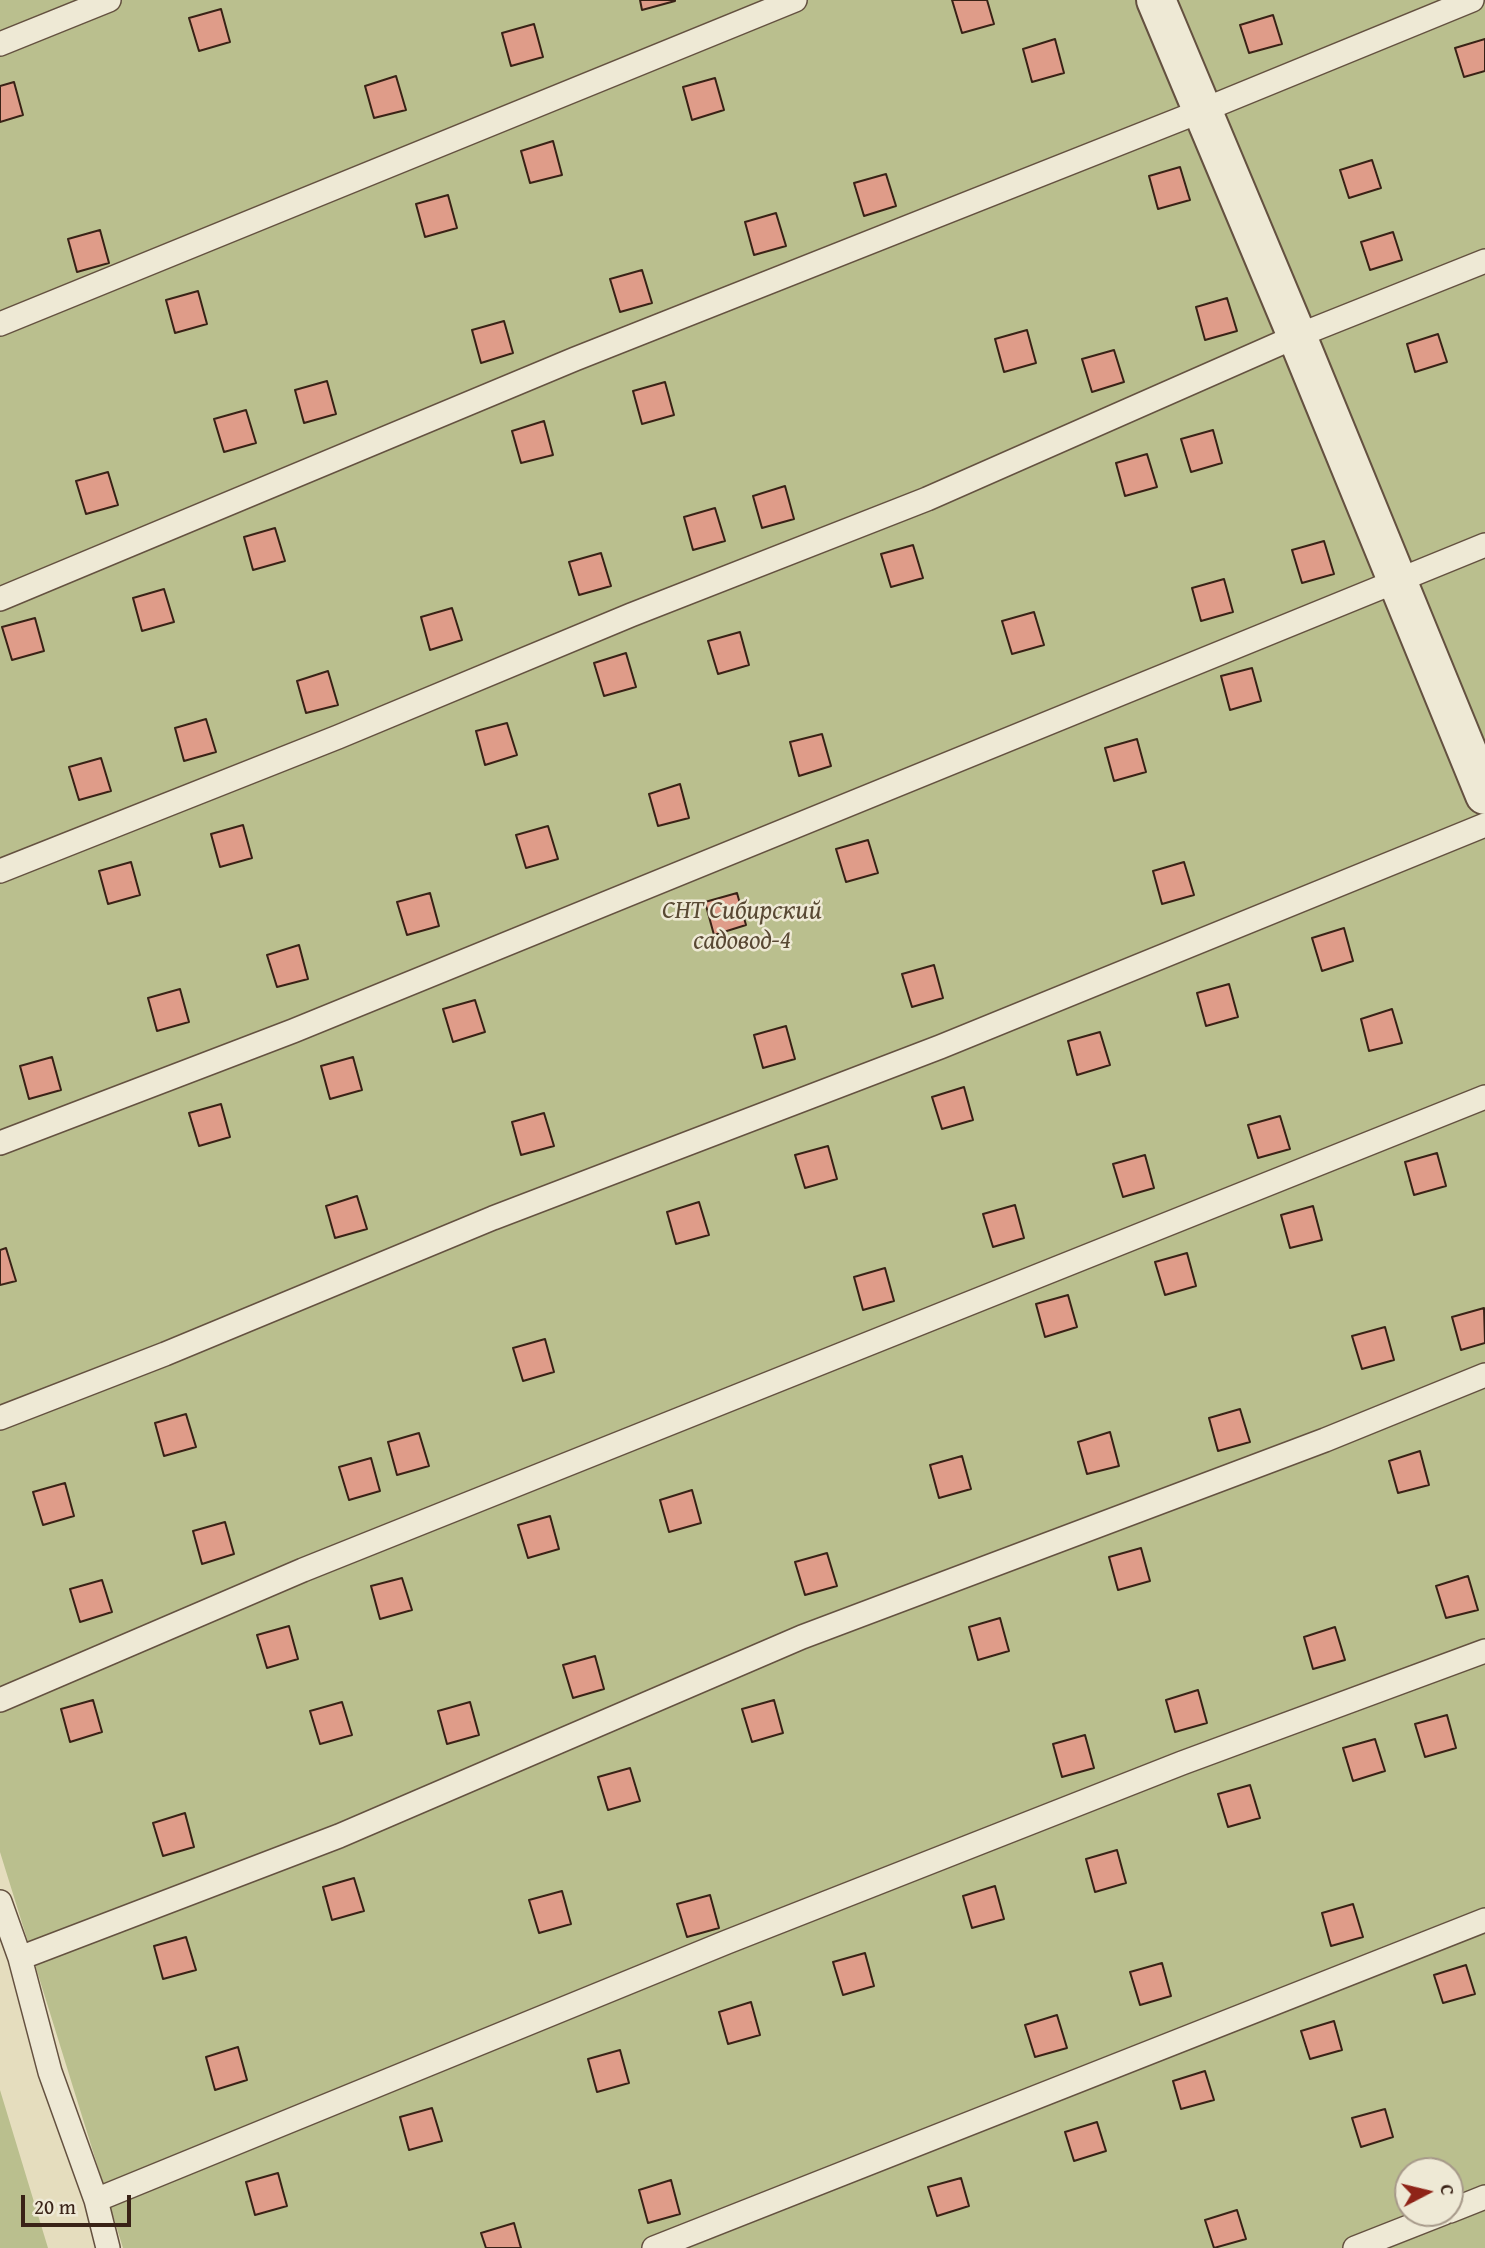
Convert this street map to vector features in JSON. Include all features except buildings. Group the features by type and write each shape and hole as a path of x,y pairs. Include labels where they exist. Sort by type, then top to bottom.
{"street":[{"path":"1156,0 1485,795"}],"lane":[{"path":"0,44 109,0"},
{"path":"0,324 795,0"},
{"path":"0,599 575,359 1201,111 1472,0"},
{"path":"0,871 325,742 631,615 927,499 1297,336 1485,261"},
{"path":"0,1143 293,1031 1485,545"},
{"path":"0,1418 165,1354 493,1218 940,1047 1485,825"},
{"path":"0,1700 303,1570 1485,1097"},
{"path":"20,1958 339,1836 803,1637 1325,1440 1485,1375"},
{"path":"96,2200 740,1937 1182,1763 1485,1651"},
{"path":"0,1902 20,1958 50,2072 96,2200 108,2248"},
{"path":"654,2248 1485,1920"},
{"path":"1464,2205 1485,2197"},
{"path":"1355,2248 1408,2227"}],"green space":[{"name":"СНТ Сибирский садовод-4","path":"0,0 1485,0 1485,2248 123,2248 0,1852"},
{"path":"0,2090 48,2248 0,2248"}]}
